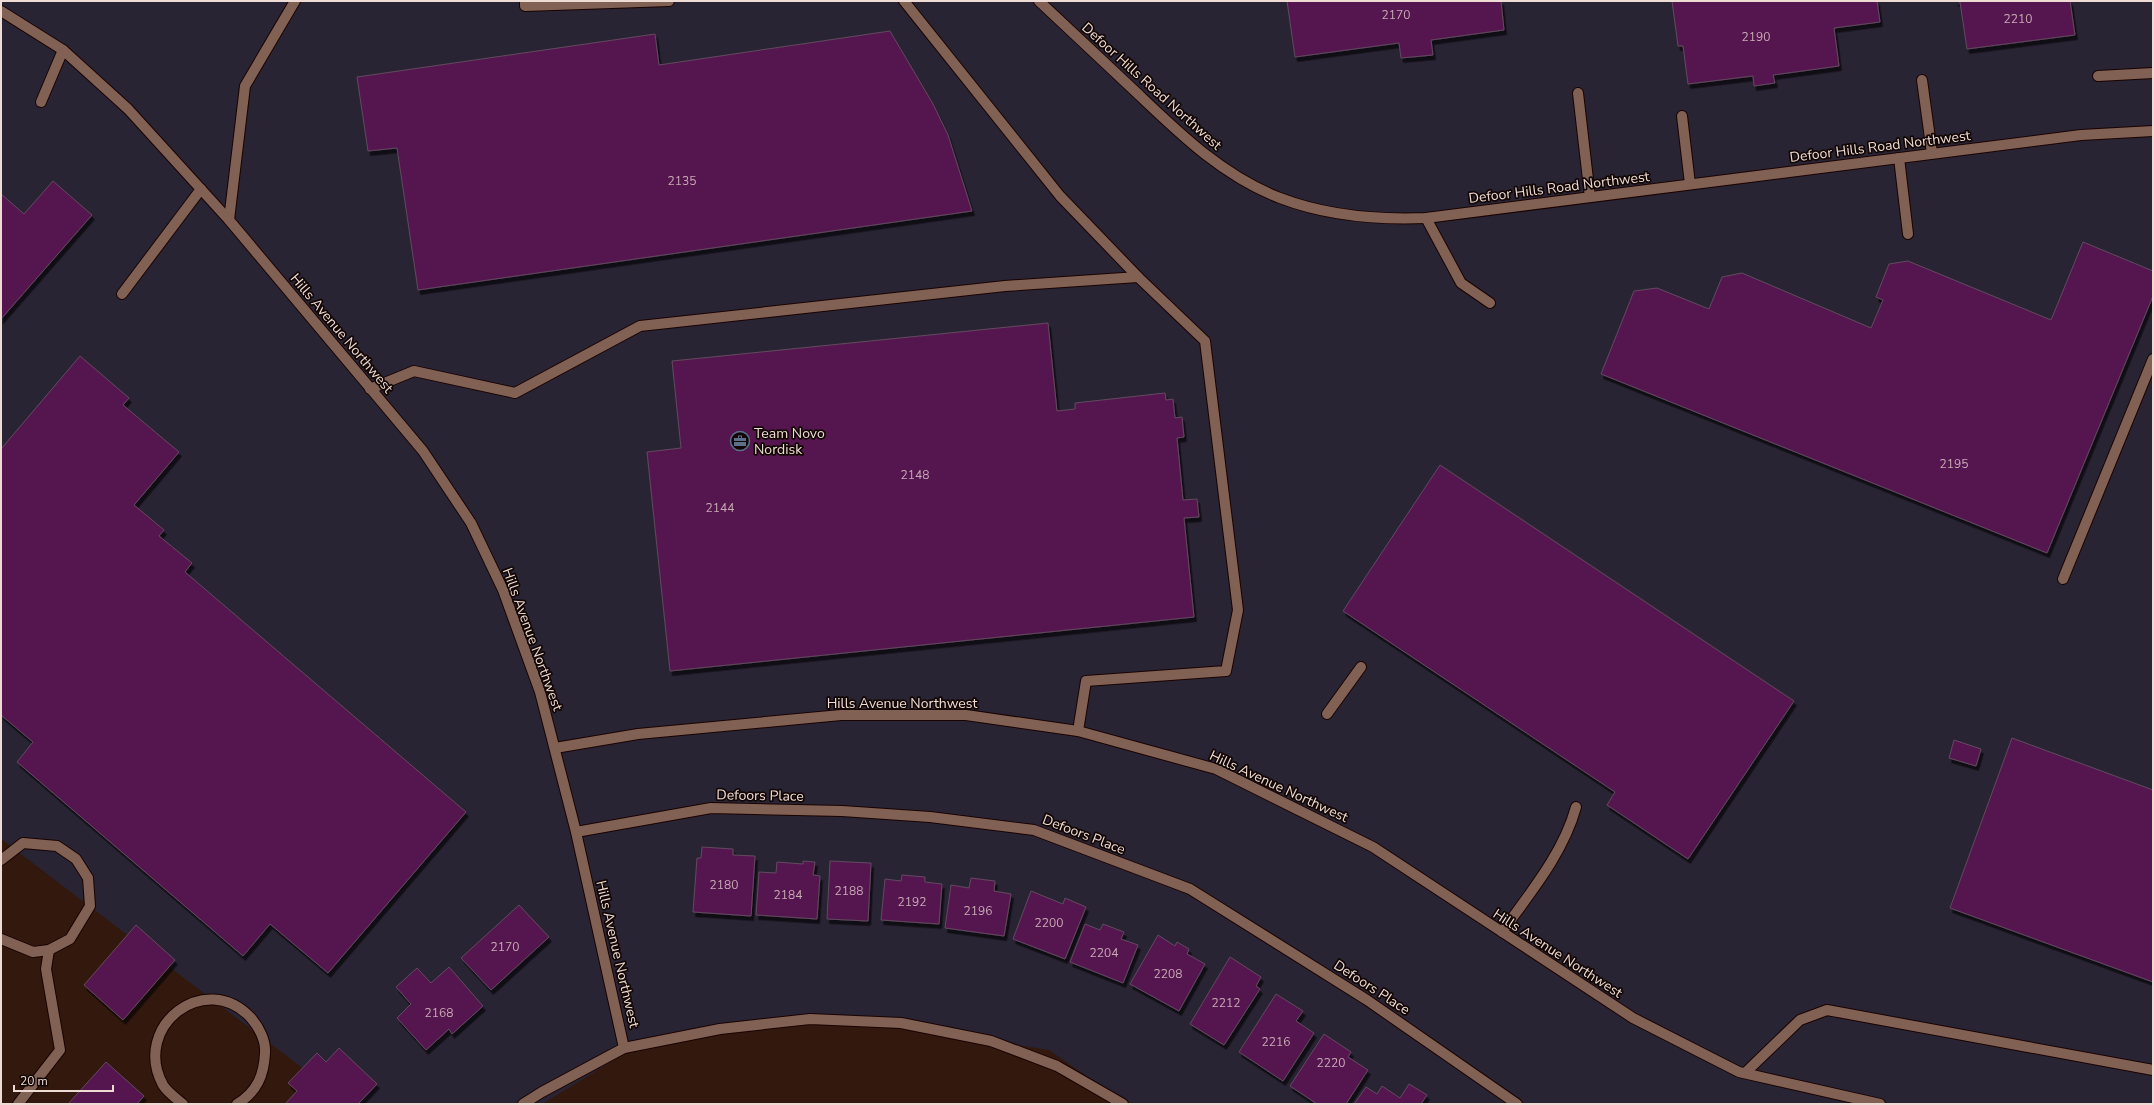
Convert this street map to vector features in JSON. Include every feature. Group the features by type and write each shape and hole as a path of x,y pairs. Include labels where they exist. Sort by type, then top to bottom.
{"street":[{"path":"229,220 245,86 295,1"},
{"path":"525,1 525,6 669,1"},
{"path":"904,1 1060,196 1138,277 1205,340 1238,610 1226,671 1086,681 1078,731"},
{"name":"Defoor Hills Road Northwest","path":"1040,1 1186,139 1224,168 1280,198 1346,216 1389,219 1426,218 2081,135 2153,131"},
{"name":"Hills Avenue Northwest","path":"1,11 62,50 128,109 229,220 423,451 471,523 503,590 540,692 576,832 624,1048"},
{"path":"41,102 62,50"},
{"path":"2098,76 2153,73"},
{"path":"1922,80 1932,153"},
{"path":"1578,93 1590,197"},
{"path":"1682,116 1690,184"},
{"path":"1899,158 1908,234"},
{"path":"122,294 201,189"},
{"path":"1426,218 1461,284 1490,303"},
{"path":"370,389 414,371 515,393 640,326 1004,286 1138,277"},
{"path":"2063,579 2153,359"},
{"path":"1327,714 1361,667"},
{"name":"Hills Avenue Northwest","path":"555,748 638,734 841,715 966,715 1078,731 1216,769 1373,847 1633,1018 1745,1073 1880,1104"},
{"path":"1502,932 1550,865 1571,826 1576,807"},
{"name":"Defoors Place","path":"576,832 711,808 842,811 916,816 1034,830 1190,889 1367,1000 1517,1104"},
{"path":"1,860 23,844 56,846 76,859 88,878 90,906 70,939 50,950 33,952 1,939"},
{"path":"18,1104 60,1050 46,969 50,950"},
{"path":"183,1104 164,1087 155,1065 155,1045 162,1027 174,1012 195,1001 220,1000 243,1010 258,1025 266,1047 264,1071 256,1088 237,1104"},
{"path":"1745,1073 1800,1020 1827,1010 2153,1070"},
{"path":"523,1104 542,1092 624,1048 720,1028 810,1019 901,1023 991,1041 1058,1066 1123,1104"}],"shaded area":[{"path":"1,1 2153,1 2153,1104 1127,1104 1049,1050 852,1018 642,1043 542,1104 350,1104 1,839"}],"building":[{"path":"1287,1 1501,1 1504,30 1431,40 1433,55 1401,58 1399,43 1295,57"},
{"path":"1672,1 1877,1 1880,22 1834,28 1839,66 1773,75 1775,83 1754,86 1753,76 1688,84 1683,46 1678,46"},
{"path":"1955,1 2070,1 2075,35 1967,49 1960,2"},
{"path":"890,31 933,104 948,135 972,211 418,290 397,148 368,151 357,77 655,34 659,65"},
{"path":"53,181 92,215 1,319 1,194 24,214"},
{"path":"2083,242 2153,271 2153,296 2047,553 1601,374 1634,291 1657,288 1709,309 1722,277 1742,273 1871,328 1883,300 1876,297 1889,264 1908,261 2051,320"},
{"path":"1048,323 1057,411 1075,409 1075,403 1165,393 1166,400 1173,399 1175,418 1182,417 1184,437 1177,438 1183,500 1197,499 1199,517 1184,518 1194,617 670,671 647,452 681,448 672,361"},
{"path":"80,356 129,398 123,405 179,452 134,505 164,530 159,536 192,563 185,572 466,812 328,973 270,924 243,956 17,762 33,742 1,715 1,449"},
{"path":"1440,465 1794,701 1688,859 1607,805 1615,792 1343,611"},
{"path":"2012,738 2153,790 2153,982 1950,908"},
{"path":"1954,740 1981,749 1976,766 1949,758"},
{"path":"702,847 733,849 733,855 755,856 751,916 693,912 697,858 701,858"},
{"path":"803,861 815,862 813,875 820,876 817,919 756,915 759,872 776,873 777,862 803,864"},
{"path":"830,861 871,863 868,921 827,919"},
{"path":"902,875 925,877 925,882 942,884 939,924 881,920 885,879 901,881"},
{"path":"971,878 995,881 994,891 1011,894 1004,936 945,928 951,885 969,888"},
{"path":"1031,891 1063,904 1065,898 1086,907 1065,959 1013,939"},
{"path":"519,905 549,937 491,990 461,958"},
{"path":"1085,924 1100,930 1103,924 1124,932 1121,939 1138,945 1123,983 1070,962"},
{"path":"136,925 175,960 123,1020 84,985"},
{"path":"1158,935 1175,946 1177,942 1189,949 1187,954 1205,964 1179,1011 1130,984"},
{"path":"1230,957 1261,977 1256,986 1260,989 1224,1045 1190,1024"},
{"path":"449,967 483,1006 452,1034 449,1029 426,1050 397,1018 411,1004 396,987 417,968 431,983"},
{"path":"1276,994 1303,1011 1296,1021 1314,1033 1283,1081 1239,1052"},
{"path":"1324,1034 1351,1052 1348,1057 1368,1070 1346,1104 1317,1104 1290,1086"},
{"path":"339,1048 377,1084 358,1104 285,1104 297,1091 288,1083 317,1053 326,1062"},
{"path":"106,1062 144,1096 137,1104 68,1104"},
{"path":"1409,1084 1427,1095 1421,1104 1354,1104 1366,1087 1377,1094 1382,1086 1400,1098"}],"place":[{"name":"Team Novo Nordisk","path":"740,441"}]}
